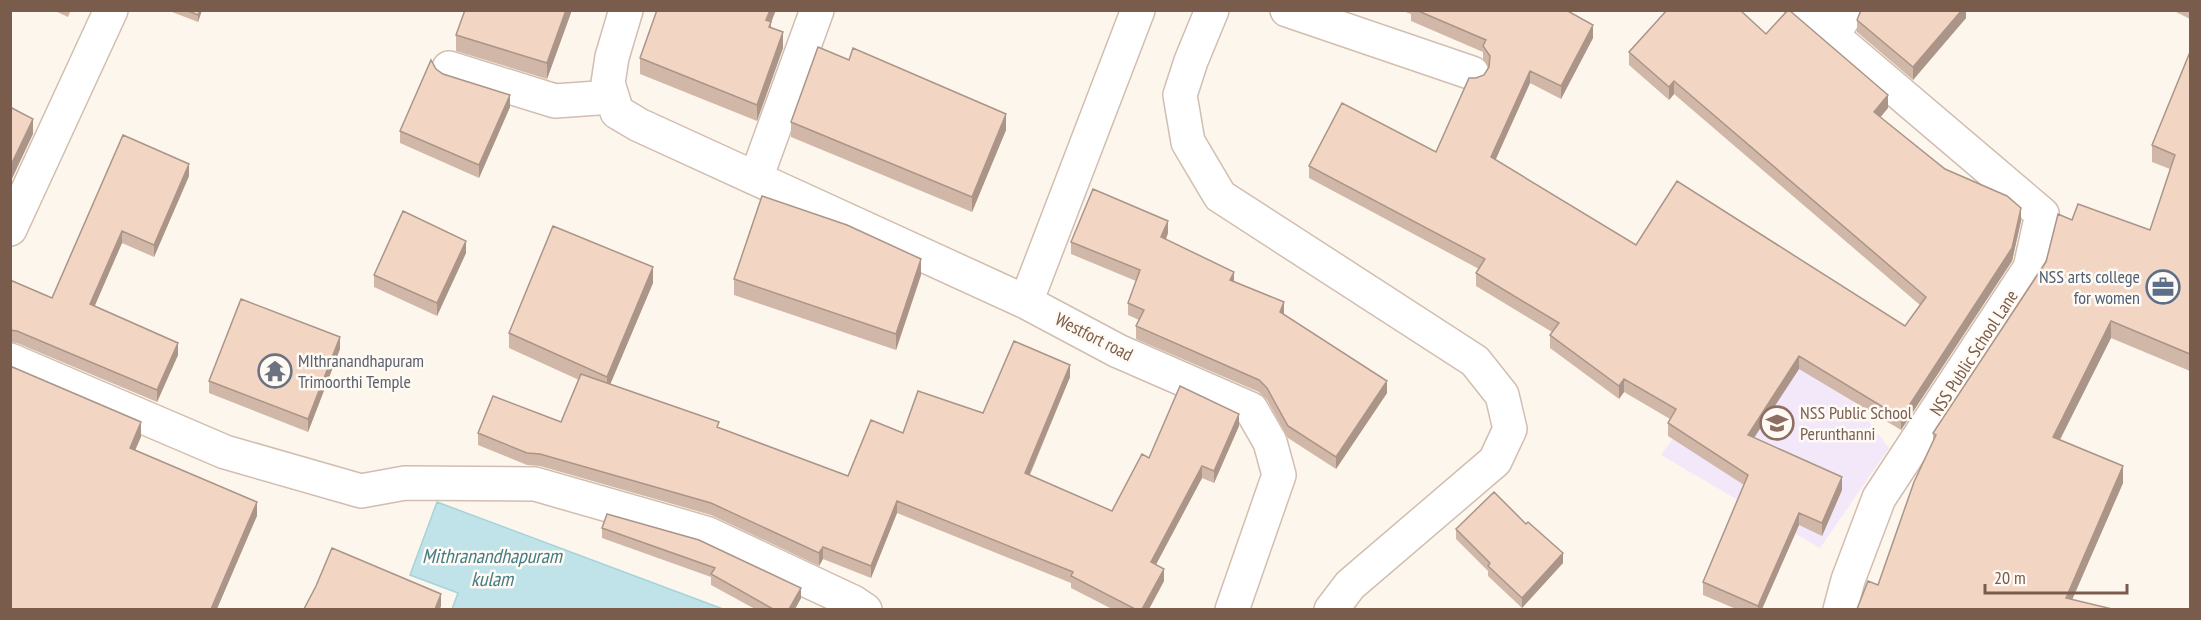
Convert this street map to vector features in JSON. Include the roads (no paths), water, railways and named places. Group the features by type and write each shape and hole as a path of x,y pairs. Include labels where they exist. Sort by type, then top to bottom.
{"street":[{"path":"10,229 111,10"},
{"path":"449,68 555,100 612,97 608,83 612,57 626,10"},
{"path":"756,178 817,10"},
{"path":"1026,302 1138,10"},
{"path":"1212,10 1180,95 1188,142 1221,196 1475,361 1502,395 1510,429 1495,461 1350,585 1331,609"},
{"path":"1287,10 1472,73"},
{"name":"NSS Public School Lane","path":"1802,10 1841,23 2042,214 2030,268 1879,498 1848,580 1840,609"},
{"name":"Westfort road","path":"612,97 618,112 639,125 1026,302 1118,351 1251,409 1270,442 1279,475 1232,609"},
{"path":"10,360 225,452 361,491 405,483 535,484 706,533 864,609"}],"water":[{"name":"Mithranandhapuram kulam","path":"437,502 723,609 452,609 458,593 410,575"}],"place":[{"name":"NSS arts college for women","path":"2163,287"},
{"name":"MIthranandhapuram Trimoorthi Temple","path":"275,371"},
{"name":"NSS Public School Perunthanni","path":"1777,423"}]}
